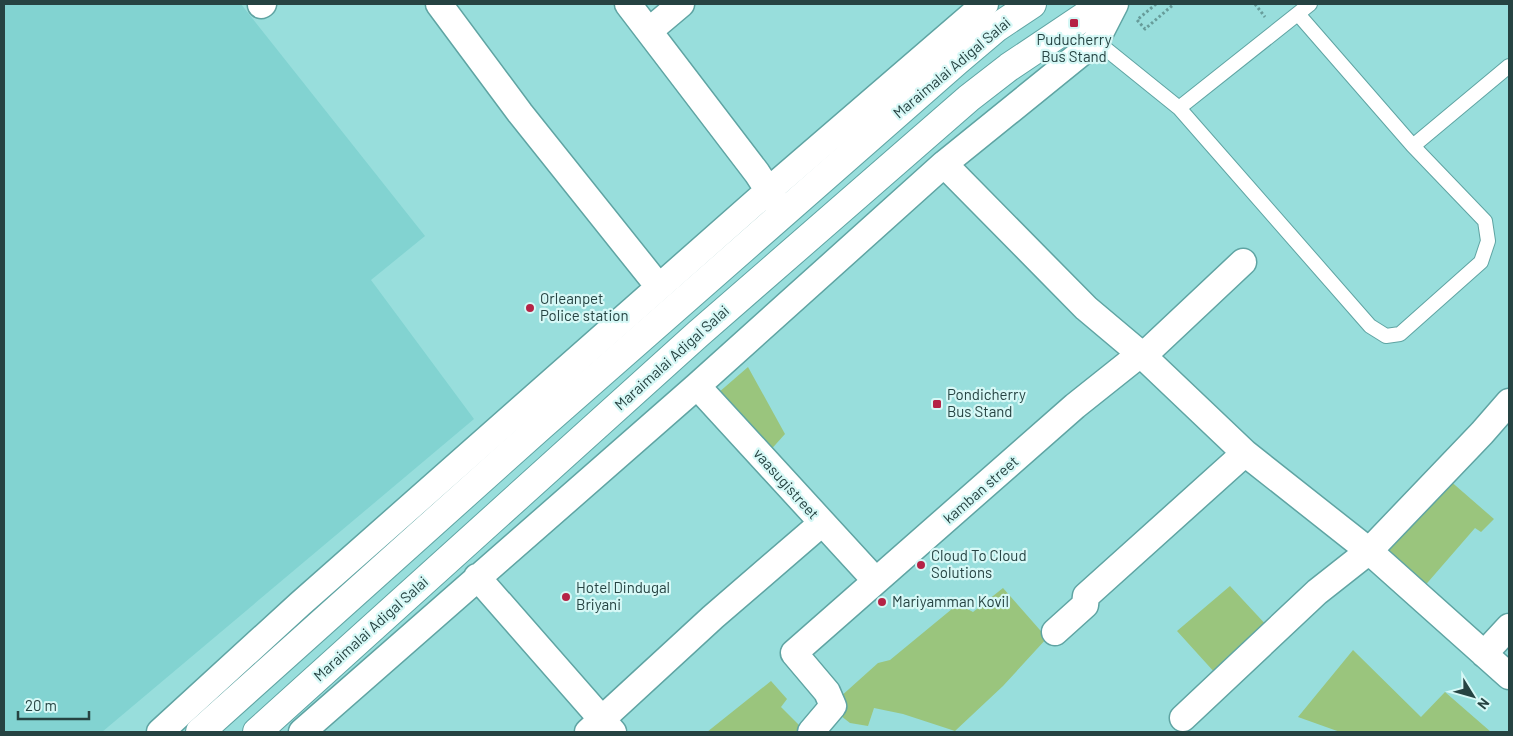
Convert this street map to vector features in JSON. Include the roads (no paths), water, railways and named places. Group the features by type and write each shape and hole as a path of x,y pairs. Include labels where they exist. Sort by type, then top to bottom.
{"main road":[{"name":"Maraimalai Adigal Salai","path":"200,732 317,626 531,418 634,328 783,213 991,12 1032,4"},
{"name":"Maraimalai Adigal Salai","path":"257,732 698,334 969,98 1009,67 1103,4"}],"street":[{"path":"439,4 520,113 659,287"},
{"path":"628,4 757,173 783,213"},
{"path":"649,30 681,4"},
{"path":"302,732 697,386 944,164 1096,41 1115,4"},
{"path":"634,328 659,287 768,191 991,12"},
{"path":"944,164 1086,308 1143,356 1245,453 1370,551 1509,676"},
{"name":"kamban street","path":"810,732 833,706 826,692 794,653 1075,406 1134,359 1143,356 1242,262"},
{"name":"vaasugistreet","path":"697,386 876,581"},
{"path":"1183,718 1317,592 1370,551 1509,402"},
{"path":"160,732 300,604 531,418"},
{"path":"1055,632 1085,605 1086,596 1245,453"},
{"path":"477,577 601,728 713,617 822,523"},
{"path":"300,604 317,626"},
{"path":"1484,654 1509,628"}],"lane":[{"path":"1179,108 1310,4"},
{"path":"1096,41 1179,108 1370,326 1386,336 1400,334 1480,262 1488,241 1485,222 1413,146 1298,14"},
{"path":"1413,146 1509,66"}],"place":[{"name":"Puducherry Bus Stand","path":"1074,23"},
{"name":"Orleanpet Police station","path":"530,308"},
{"name":"Pondicherry Bus Stand","path":"937,404"},
{"name":"Cloud To Cloud Solutions","path":"921,565"},
{"name":"Hotel Dindugal Briyani","path":"566,597"},
{"name":"Mariyamman Kovil","path":"882,602"}]}
